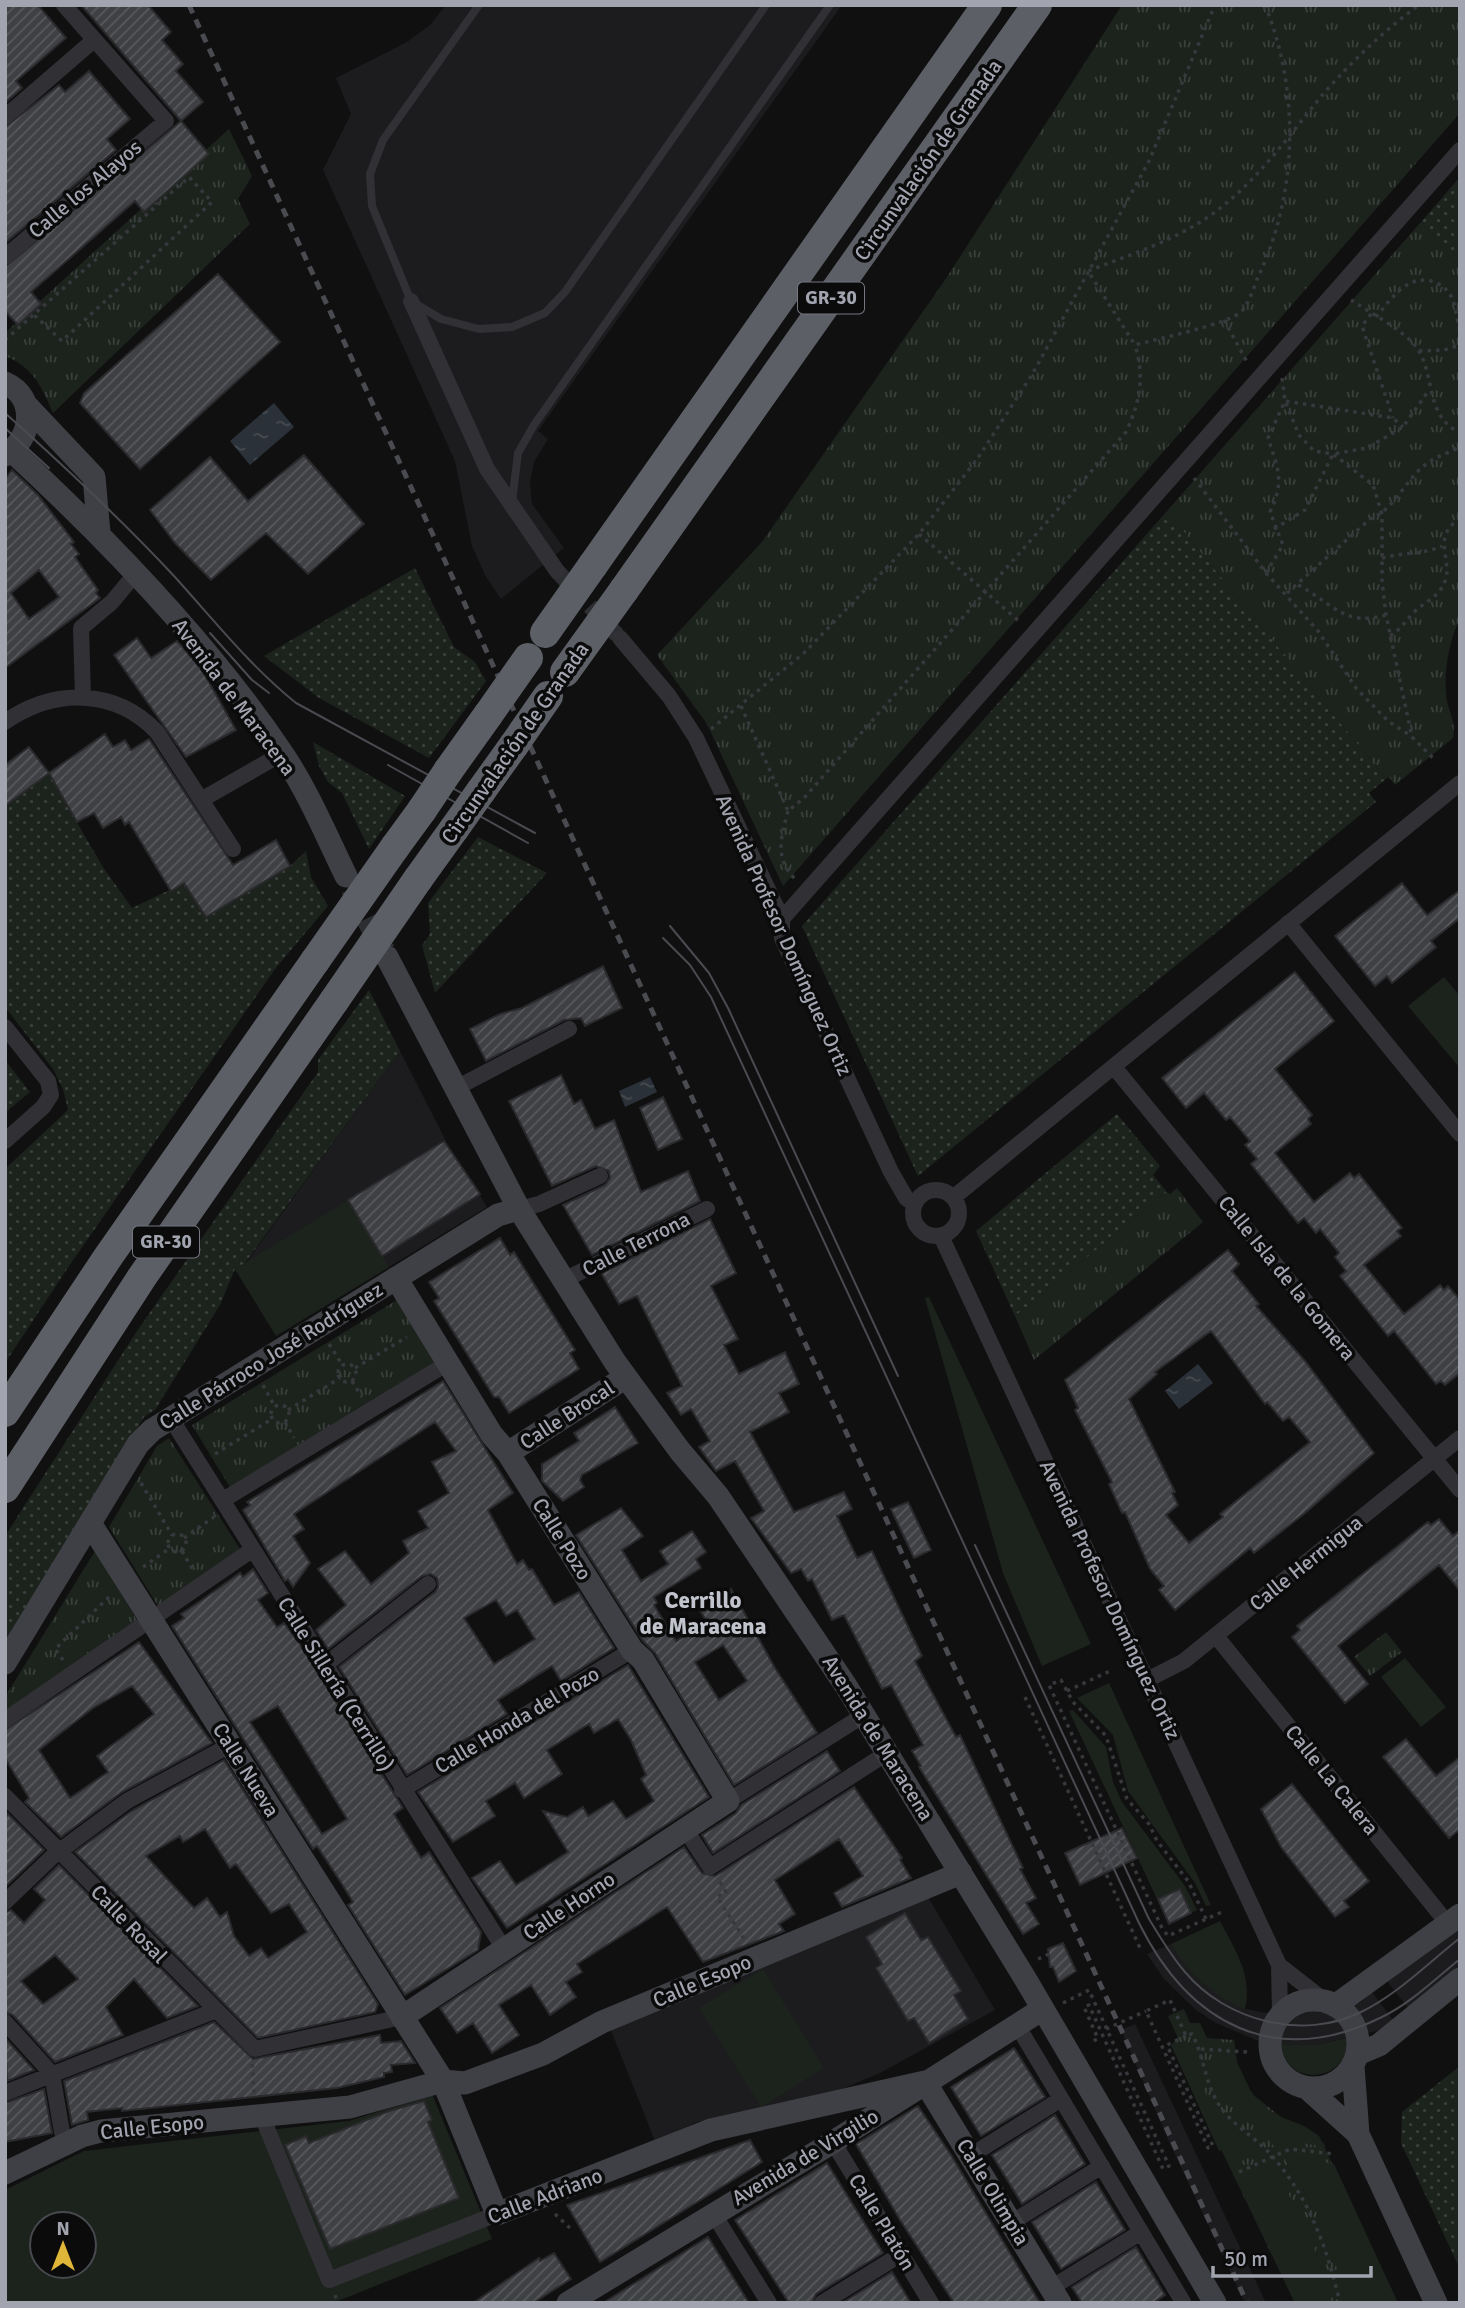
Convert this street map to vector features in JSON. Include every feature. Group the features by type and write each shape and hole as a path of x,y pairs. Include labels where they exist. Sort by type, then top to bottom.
{"highway":[{"name":"Circunvalación de Granada","path":"5,1412 108,1257 987,5"},
{"name":"Circunvalación de Granada","path":"5,1488 142,1277 418,879 1037,5"}],"street":[{"path":"5,117 94,40 64,5"},
{"name":"Calle los Alayos","path":"5,257 166,121 94,40"},
{"path":"782,919 1460,150"},
{"path":"411,300 479,456 511,508 557,570"},
{"path":"5,383 20,394 26,405 94,477 99,533"},
{"path":"8,453 26,432 26,405"},
{"name":"Avenida de Maracena","path":"8,453 99,533 207,655 283,753 346,876"},
{"path":"83,697 81,628 111,602 136,573"},
{"name":"Avenida Profesor Domínguez Ortiz","path":"620,638 669,696 696,738 782,919 782,938 884,1157 906,1198 914,1204"},
{"path":"5,722 24,709 55,698 83,697 127,708 157,732 233,849"},
{"path":"201,800 283,753"},
{"path":"954,1197 1460,783"},
{"path":"1288,923 1460,1134"},
{"name":"Avenida de Maracena","path":"387,957 519,1209 626,1377 726,1507 789,1597 961,1873 1211,2295 1183,2303 1017,2025"},
{"path":"5,1027 48,1081 51,1095 43,1107 5,1142"},
{"path":"456,1088 569,1029"},
{"name":"Calle Isla de la Gomera","path":"1114,1067 1460,1490"},
{"path":"519,1209 539,1204 600,1176"},
{"path":"940,1189 954,1197 960,1217 953,1229 941,1236 927,1234 916,1225 914,1204 925,1192 940,1189"},
{"name":"Calle Párroco José Rodríguez","path":"5,1663 138,1444 170,1416 498,1215 519,1209"},
{"name":"Calle Terrona","path":"564,1280 707,1209"},
{"name":"Avenida Profesor Domínguez Ortiz","path":"941,1236 1279,1965 1280,2015"},
{"name":"Calle Pozo","path":"396,1278 492,1435 508,1453 632,1650 643,1660 728,1801"},
{"path":"222,1506 448,1363"},
{"name":"Calle Brocal","path":"508,1453 626,1377"},
{"name":"Calle Sillería (Cerrillo)","path":"170,1416 222,1506 253,1549 504,1949"},
{"name":"Calle Hermigua","path":"1147,1679 1184,1661 1460,1438"},
{"name":"Calle Nueva","path":"90,1523 402,2017"},
{"path":"5,1720 253,1549"},
{"path":"324,1666 428,1584"},
{"name":"Calle La Calera","path":"1216,1636 1454,1919"},
{"name":"Calle Honda del Pozo","path":"402,1790 632,1650"},
{"name":"Calle Horno","path":"253,2052 402,2017 685,1829 864,1715"},
{"path":"5,1902 59,1852 127,1801 230,1745"},
{"path":"685,1829 710,1867 887,1753"},
{"name":"Calle Rosal","path":"5,1796 253,2052"},
{"name":"Calle Esopo","path":"5,2173 68,2143 101,2131 350,2107 443,2081 465,2083 544,2054 602,2022 961,1873"},
{"path":"1330,2003 1454,1919"},
{"name":"Avenida Profesor Domínguez Ortiz","path":"1279,1965 1330,2003"},
{"path":"1307,2088 1335,2084 1355,2060 1379,2045 1460,1979"},
{"path":"1358,2134 1307,2088 1283,2076 1274,2065 1270,2037 1280,2015 1300,2002 1330,2003 1349,2017 1356,2028 1358,2134 1436,2303"},
{"name":"Avenida de Virgilio","path":"568,2303 601,2294 713,2213 832,2142 1041,2010"},
{"path":"5,2093 214,2011"},
{"path":"402,2017 443,2081 497,2214"},
{"path":"5,2022 52,2074 62,2132 68,2143"},
{"name":"Calle Olimpia","path":"925,2082 1056,2296"},
{"name":"Calle Adriano","path":"266,2126 329,2280 711,2130 925,2082"},
{"path":"970,2156 1061,2099"},
{"name":"Calle Platón","path":"832,2142 931,2303"},
{"path":"1012,2223 1102,2166"},
{"path":"713,2213 765,2301"},
{"path":"1056,2296 1141,2232"},
{"path":"822,2303 890,2261"}],"lane":[{"path":"479,5 383,140 370,174 372,206 411,300 441,319 479,329 513,327 545,313 565,292 766,5"},
{"path":"511,508 518,453 534,425 830,5"}],"path":[{"path":"706,732 804,653 919,534 978,458 1033,373 1149,161 1215,5"},
{"path":"1135,345 1224,320 1242,311 1268,257 1285,200 1289,139 1287,89 1282,58 1265,5"},
{"path":"1088,271 1169,238 1205,219 1261,171 1356,60 1419,5"},
{"path":"5,340 33,314 188,177 212,202 62,341 33,314"},
{"path":"788,811 804,798 986,594 1126,432 1138,406 1142,384 1141,364 1135,345 1088,271"},
{"path":"1403,427 1393,418 1362,326 1402,287 1417,280 1432,281 1445,287 1452,298 1460,331"},
{"path":"1349,298 1419,351 1426,364 1429,390 1440,416 1450,428 1460,433"},
{"path":"1224,320 1247,362"},
{"path":"1419,351 1444,350 1460,345"},
{"path":"1282,376 1285,401 1299,435 1314,451 1333,454 1367,448 1403,427 1429,390"},
{"path":"1285,401 1393,418"},
{"path":"1266,573 1283,545 1274,529 1270,512 1280,492 1280,474 1268,438 1285,401"},
{"path":"1287,594 1370,519 1382,514 1407,482 1429,462 1460,447"},
{"path":"1333,454 1373,485 1382,514 1386,615 1412,737"},
{"path":"1274,529 1305,510 1333,454"},
{"path":"1192,477 1266,573 1318,631 1356,688 1436,761"},
{"path":"1390,636 1404,627 1414,612 1434,599 1447,577 1442,546 1453,523 1460,519"},
{"path":"919,534 1021,623"},
{"path":"1382,558 1402,552 1427,553 1442,546"},
{"path":"1298,585 1323,598 1349,618 1365,621 1386,615"},
{"path":"741,706 788,811 780,853 785,869 795,879"},
{"path":"355,1368 408,1336"},
{"path":"326,1339 342,1366"},
{"path":"340,1378 339,1370 342,1366 348,1364 355,1368"},
{"path":"340,1378 347,1382 352,1381 356,1374 355,1368"},
{"path":"288,1410 340,1378"},
{"path":"260,1380 275,1407"},
{"path":"272,1419 271,1414 275,1407 281,1405 288,1410"},
{"path":"208,1459 272,1419 285,1422 288,1410"},
{"path":"136,1475 172,1535"},
{"path":"184,1538 179,1534 172,1535 168,1540 170,1548 176,1552 184,1549 184,1538 222,1506"},
{"path":"142,1568 170,1548"},
{"path":"72,1674 55,1649 111,1595"},
{"path":"1067,1691 1111,1671"},
{"path":"1206,1919 1188,1881 1157,1841 1149,1824 1127,1799 1106,1736 1073,1702 1061,1680 1049,1685 1168,1936 1222,1912"},
{"path":"1025,1697 1140,1948"},
{"path":"718,1880 726,1892 717,1897 752,1950"},
{"path":"1153,1908 1160,1905"},
{"path":"1160,1923 1167,1920"},
{"path":"1035,1960 1049,1954"},
{"path":"1071,1999 1089,1990 1169,2166 1163,2169 1089,2005 1084,2007 1098,2039 1090,2042"},
{"path":"1106,2029 1170,2000 1186,2036"},
{"path":"1146,2011 1208,2148 1213,2146 1167,2045 1192,2034 1201,2049 1212,2093 1222,2110 1272,2156 1305,2200 1328,2253 1340,2303"},
{"path":"1201,2049 1247,2052"},
{"path":"253,2052 255,2104"},
{"path":"1239,2172 1290,2150 1334,2154"},
{"path":"554,2213 572,2230"}],"shaded area":[{"path":"446,5 842,5 538,431 548,439 534,462 530,482 532,504 564,548 501,599 485,575 472,546 455,461 323,170 351,114 336,78 407,42 430,25"},
{"path":"400,1051 445,1139 381,1180 420,1209 470,1179 487,1207 276,1336 235,1269 246,1263"},
{"path":"928,1897 995,2010 878,2074 834,2092 697,2122 655,2141 610,2028"},
{"path":"1460,1927 1460,1966 1408,2008 1387,1981"},
{"path":"1171,1944 1189,1969 1205,1985 1245,2009 1293,2018 1311,2011 1330,2014 1361,2002 1372,1992 1393,2020 1380,2030 1315,2045 1256,2040 1216,2023 1196,2010 1164,1979 1147,1954"},
{"path":"1135,2024 1266,2303 1245,2303 1171,2146 1121,2030"}],"green space":[{"path":"1122,5 1460,5 1460,113 783,886 707,724 657,655 762,542 945,280"},
{"path":"229,129 252,176 238,199 250,224 53,413 30,372 5,356 5,333"},
{"path":"1460,177 1460,269 1421,222"},
{"path":"1421,222 1460,269 1460,618 1450,646 1446,675 1447,700 1454,726 1453,738 1395,785 1389,777 1386,779 1167,511"},
{"path":"1167,511 1386,779 1369,793 1376,802 918,1176 802,926"},
{"path":"415,568 454,647 475,662 486,681 429,758 319,698 264,656"},
{"path":"313,742 405,796 369,849 342,793 328,782 319,766"},
{"path":"48,773 103,867 132,908 184,883 206,917 290,866 306,851 311,877 328,906 275,969 5,1363 5,1169 68,1110 63,1089 53,1069 5,1007 5,806"},
{"path":"478,837 547,873 435,993 422,945 430,934 428,903"},
{"path":"1444,977 1460,996 1459,1067 1408,1006"},
{"path":"369,990 400,1051 245,1263 235,1269 220,1305 155,1410 144,1417 5,1645 5,1536 137,1331 318,1072 318,1060"},
{"path":"5,1060 30,1092 5,1113"},
{"path":"1117,1114 1160,1166 1153,1175 1167,1192 1015,1316 976,1231"},
{"path":"1177,1188 1203,1222 1034,1360 1015,1316 1167,1192 1170,1194"},
{"path":"348,1200 389,1267 276,1336 235,1269"},
{"path":"929,1297 1091,1644 1042,1666 1003,1573 925,1298"},
{"path":"397,1300 437,1364 231,1489 192,1425"},
{"path":"169,1438 240,1549 158,1606 109,1527 157,1446"},
{"path":"95,1551 137,1620 5,1712 5,1697"},
{"path":"1386,1632 1402,1652 1370,1676 1354,1657"},
{"path":"1405,1658 1446,1707 1421,1727 1381,1677"},
{"path":"1109,1683 1212,1905 1206,1906 1195,1883 1128,1791 1113,1735 1077,1698"},
{"path":"1073,1710 1106,1747 1113,1782 1122,1802 1185,1886 1197,1910 1191,1913 1180,1889 1157,1899 1069,1711"},
{"path":"1220,1921 1245,1974 1245,2009 1233,2004 1202,1982 1185,1965 1171,1944"},
{"path":"763,1969 824,2068 761,2107 699,2008"},
{"path":"1184,2009 1190,2023 1200,2023 1207,2038 1234,2040 1237,2062 1252,2094 1281,2117 1304,2126 1319,2136 1398,2303 1295,2303 1171,2045 1178,2038 1168,2016"},
{"path":"1347,2038 1345,2053 1339,2064 1329,2072 1317,2075 1305,2074 1294,2068 1285,2059 1281,2044 1315,2045"},
{"path":"1187,2040 1208,2100 1223,2121 1258,2154 1230,2166 1223,2150 1219,2151 1171,2045"},
{"path":"1211,2059 1237,2062 1248,2087 1258,2101 1272,2112 1311,2132 1326,2147 1284,2140 1275,2147 1220,2092"},
{"path":"1460,2066 1460,2269 1401,2143 1402,2112"},
{"path":"432,2094 492,2239 333,2303 5,2303 5,2190 84,2151 349,2121"},
{"path":"1291,2157 1334,2164 1398,2303 1347,2303 1324,2224 1285,2160"},
{"path":"1270,2166 1291,2198 1307,2232 1332,2303 1295,2303 1238,2182"}],"water":[{"path":"274,403 294,427 250,465 230,441"},
{"path":"650,1077 657,1092 625,1107 619,1091"},
{"path":"1198,1364 1213,1383 1179,1409 1165,1391"}],"building":[{"path":"5,5 38,5 66,38 16,81 22,88 5,103"},
{"path":"81,5 148,5 171,32 162,40 183,64 176,71 203,102 181,121"},
{"path":"89,71 130,119 107,139 116,150 5,243 5,127 59,85 65,92"},
{"path":"181,121 209,154 144,212 135,201 31,292 41,304 18,325 5,311 5,267"},
{"path":"218,274 280,342 140,469 80,403 84,393"},
{"path":"304,455 364,524 308,574 266,533 211,580 175,543 150,510 210,457 248,501"},
{"path":"12,470 38,495 74,542 71,544 79,554 75,557 98,590 96,593 100,598 5,668 5,479","holes":["39,570 59,597 29,619 11,593"]},
{"path":"137,638 151,658 177,641 201,668 236,730 186,757 114,655"},
{"path":"105,734 113,747 125,740 131,750 149,739 233,865 276,840 290,866 206,917 184,883 171,891 129,822 125,825 121,817 103,828 94,813 77,822 49,773"},
{"path":"29,747 49,773 5,806 5,765"},
{"path":"1402,883 1427,915 1460,890 1460,918 1431,941 1436,947 1392,983 1387,976 1375,986 1335,936"},
{"path":"603,966 622,1008 585,1026 581,1018 564,1020 486,1061 470,1029 500,1014 522,1008"},
{"path":"1295,972 1334,1021 1275,1069 1312,1115 1308,1119 1311,1124 1275,1153 1314,1202 1350,1173 1354,1178 1359,1174 1402,1228 1397,1231 1401,1236 1364,1265 1404,1314 1440,1285 1444,1290 1448,1286 1460,1300 1460,1373 1445,1385 1441,1381 1436,1384 1394,1331 1388,1336 1340,1276 1346,1271 1335,1257 1339,1253 1320,1229 1316,1233 1304,1218 1298,1223 1251,1164 1257,1159 1245,1145 1250,1141 1230,1117 1226,1120 1204,1093 1186,1108 1162,1078"},
{"path":"561,1075 574,1104 581,1100 595,1129 614,1120 641,1192 688,1171 700,1201 592,1255 563,1205 605,1185 610,1178 609,1171 596,1166 552,1186 509,1101"},
{"path":"663,1097 682,1139 658,1150 640,1108"},
{"path":"444,1141 480,1194 382,1256 348,1200"},
{"path":"710,1219 736,1273 711,1286 738,1339 724,1345 739,1374 785,1352 799,1384 779,1393 789,1412 750,1432 794,1512 844,1492 852,1509 837,1516 857,1558 872,1551 922,1656 915,1661 956,1737 960,1735 1023,1868 1020,1869 1036,1898 1026,1903 1039,1924 1023,1934 919,1767 921,1766 912,1751 923,1745 891,1685 882,1689 844,1615 832,1620 812,1579 808,1581 801,1569 791,1573 751,1518 764,1511 735,1461 716,1471 699,1447 710,1441 691,1409 681,1415 667,1393 682,1386 637,1296 619,1304 603,1276 602,1273"},
{"path":"500,1238 510,1255 514,1252 575,1350 570,1353 579,1369 509,1413 499,1397 494,1397 434,1301 439,1298 429,1282"},
{"path":"1228,1250 1239,1264 1232,1271 1259,1304 1256,1306 1305,1361 1374,1453 1305,1513 1254,1553 1250,1548 1175,1610 1159,1590 1164,1586 1150,1569 1125,1512 1122,1513 1109,1484 1112,1482 1075,1410 1078,1408 1065,1380","holes":["1211,1331 1265,1404 1267,1402 1283,1421 1289,1417 1310,1442 1220,1514 1223,1517 1189,1543 1166,1515 1178,1505 1172,1493 1175,1492 1129,1399 1157,1374 1155,1372"]},
{"path":"443,1381 513,1493 488,1510 517,1564 523,1560 529,1570 532,1569 554,1605 579,1592 614,1648 561,1681 552,1666 498,1700 507,1714 407,1775 339,1667 435,1592 438,1587 437,1578 431,1574 422,1576 328,1649 316,1630 346,1605 318,1569 345,1551 371,1584 409,1553 403,1541 428,1528 418,1511 449,1493 432,1462 456,1451 435,1422 294,1514 304,1529 293,1536 310,1563 293,1587 288,1579 285,1581 243,1510 250,1505 247,1502","holes":["496,1600 506,1616 517,1610 535,1639 494,1664 464,1618"]},
{"path":"615,1407 638,1443 582,1475 580,1480 584,1487 563,1501 542,1481 542,1464 579,1441 574,1433"},
{"path":"908,1502 931,1550 914,1558 891,1509"},
{"path":"621,1508 643,1536 622,1550 641,1581 668,1564 660,1551 692,1531 706,1552 696,1559 701,1568 654,1597 657,1603 654,1605 676,1641 707,1622 699,1609 731,1589 775,1668 817,1733 734,1785 655,1653 643,1641 576,1535","holes":["723,1645 747,1681 719,1700 695,1662"]},
{"path":"1439,1519 1453,1536 1460,1530 1460,1591 1439,1565 1338,1646 1368,1684 1345,1703 1292,1637 1300,1630 1297,1626 1428,1522 1431,1525"},
{"path":"253,1569 268,1593 258,1600 277,1627 284,1623 300,1644 403,1808 394,1814 421,1858 429,1852 481,1932 478,1950 405,1995 348,1905 353,1902 340,1881 317,1846 313,1849 172,1626 184,1618 181,1614 240,1573 243,1577","holes":["278,1706 347,1819 322,1834 250,1722"]},
{"path":"139,1642 212,1743 122,1792 61,1837 25,1802 29,1798 5,1758 5,1730","holes":["132,1686 154,1714 97,1756 108,1772 70,1798 39,1750 93,1708"]},
{"path":"628,1665 709,1797 507,1928 472,1878 500,1861 516,1885 568,1852 543,1811 567,1817 583,1807 588,1816 613,1801 626,1819 654,1801 641,1779 646,1775 631,1740 618,1719 594,1733 589,1724 547,1750 562,1774 524,1798 515,1783 486,1801 495,1816 453,1842 418,1792"},
{"path":"1406,1739 1436,1776 1460,1757 1460,1829 1449,1838 1383,1757"},
{"path":"827,1751 840,1771 713,1853 702,1835 736,1813 741,1805"},
{"path":"224,1760 378,2004 375,2012 258,2038 75,1852 133,1810","holes":["205,1829 230,1868 236,1864 271,1913 289,1904 307,1932 268,1958 261,1948 249,1956 234,1936 227,1912 220,1917 207,1898 194,1908 146,1856 180,1836 183,1842"]},
{"path":"1292,1784 1369,1881 1344,1901 1349,1907 1335,1917 1281,1847 1261,1809"},
{"path":"854,1787 902,1858 900,1860 911,1878 842,1907 834,1893 863,1876 839,1839 775,1880 795,1914 779,1924 784,1931 703,1962 667,1907 577,1964 582,1972 566,1982 576,1997 550,2015 531,1985 499,2005 519,2035 492,2053 473,2023 457,2033 440,2008 684,1847 702,1873 715,1876"},
{"path":"8,1814 44,1850 5,1887 5,1817"},
{"path":"1122,1828 1137,1858 1080,1885 1065,1853"},
{"path":"59,1865 198,2006 167,2018 134,1979 106,2007 123,2035 55,2062 13,2015 5,2012 5,1912 11,1910 24,1923 45,1900 34,1889","holes":["55,1955 78,1979 43,2004 21,1981"]},
{"path":"1180,1889 1191,1913 1169,1924 1158,1899"},
{"path":"905,1913 921,1940 928,1937 961,1991 954,1995 968,2019 929,2043 914,2018 908,2021 876,1968 882,1964 866,1937"},
{"path":"1063,1943 1076,1971 1059,1982 1053,1967 1050,1967 1048,1949"},
{"path":"214,2022 253,2059 380,2035 381,2043 401,2041 415,2063 391,2065 392,2072 384,2073 384,2077 337,2088 122,2111 122,2108 87,2112 88,2120 72,2125 64,2081"},
{"path":"5,2038 34,2070 7,2081"},
{"path":"1014,2048 1045,2097 981,2136 951,2087"},
{"path":"44,2089 52,2133 5,2142 5,2103"},
{"path":"424,2101 432,2120 428,2122 459,2198 330,2249 285,2145 306,2136 309,2143 389,2111"},
{"path":"918,2106 951,2155 1040,2303 954,2303 900,2220 856,2144"},
{"path":"1055,2115 1085,2164 1022,2204 992,2155"},
{"path":"750,2140 762,2162 600,2262 567,2205"},
{"path":"827,2163 883,2253 816,2294 812,2303 789,2303 735,2220"},
{"path":"1096,2182 1125,2230 1061,2269 1032,2222"},
{"path":"708,2237 749,2303 603,2303"},
{"path":"1136,2247 1165,2295 1153,2303 1082,2303 1072,2287"},
{"path":"554,2253 571,2279 533,2303 473,2303 539,2258 540,2261"},
{"path":"892,2272 911,2303 842,2303"}],"tunnel":[{"path":"557,571 620,638"},
{"path":"352,888 384,951"}],"tram line":[{"path":"5,413 133,534 248,658 296,703 535,833"},
{"path":"5,428 49,468"},
{"path":"210,633 252,680 269,693"},
{"path":"388,765 528,843"},
{"path":"670,926 709,973 728,1008 898,1376"},
{"path":"663,938 690,965 711,997 1139,1923 1159,1958 1183,1988 1210,2011 1239,2028 1271,2037 1306,2039 1343,2032 1382,2017 1413,1998 1460,1959"},
{"path":"975,1545 1149,1919 1175,1960 1202,1989 1243,2014 1267,2021 1291,2025 1338,2021 1375,2005 1460,1938"}],"railway":[{"path":"189,5 1247,2303"}],"district":[{"name":"Cerrillo de Maracena","path":"703,1613"}]}
